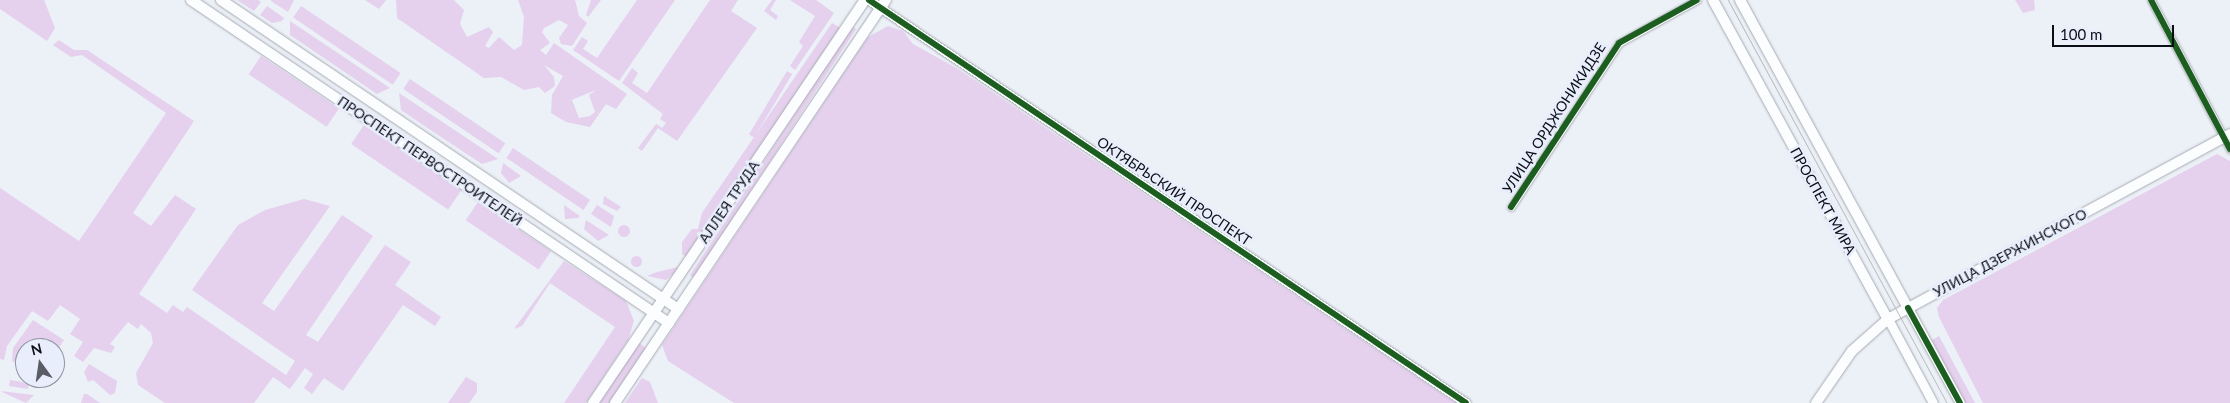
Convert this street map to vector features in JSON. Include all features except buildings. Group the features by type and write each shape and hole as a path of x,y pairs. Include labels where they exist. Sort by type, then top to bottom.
{"main road":[{"name":"ПРОСПЕКТ ПЕРВОСТРОИТЕЛЕЙ","path":"191,0 669,323"},
{"name":"ПРОСПЕКТ ПЕРВОСТРОИТЕЛЕЙ","path":"221,0 678,308"},
{"name":"АЛЛЕЯ ТРУДА","path":"593,403 865,0"},
{"name":"ПРОСПЕКТ МИРА","path":"1713,0 1888,319"},
{"name":"ПРОСПЕКТ МИРА","path":"1740,0 1908,308"},
{"name":"АЛЛЕЯ ТРУДА","path":"615,403 883,4"},
{"path":"255,43 265,30"},
{"path":"373,123 382,109"},
{"name":"УЛИЦА ДЗЕРЖИНСКОГО","path":"1816,403 1852,351 1888,319 2227,136"},
{"path":"473,190 482,176"},
{"path":"562,251 572,237"}],"street":[{"name":"ОКТЯБРЬСКИЙ ПРОСПЕКТ","path":"869,0 883,4 1466,403"},
{"name":"УЛИЦА ОРДЖОНИКИДЗЕ","path":"1511,206 1619,43 1697,0"},
{"path":"2151,0 2227,136 2230,149"},
{"name":"ПРОСПЕКТ МИРА","path":"1908,308 1960,403"},
{"name":"ПРОСПЕКТ МИРА","path":"1888,319 1933,403"}],"shaded area":[{"path":"0,0 44,0 55,28 47,41 0,9"},
{"path":"237,0 258,0 261,2 254,11"},
{"path":"271,0 294,0 288,12 271,1"},
{"path":"365,0 386,0 379,9"},
{"path":"396,0 454,0 464,10 460,24 467,37 489,27 493,32 485,46 489,48 499,37 514,50 522,45 524,17 518,0 575,0 579,16 587,23 572,46 561,44 559,38 568,25 559,20 544,28 542,32 550,43 540,50 546,55 554,43 627,94 616,109 606,104 590,127 566,122 551,113 552,95 563,76 544,65 554,77 555,86 545,93 539,87 524,90 501,77 484,78 397,18","holes":["596,90 589,95 595,112 590,116 579,118 572,100 564,103"]},
{"path":"591,0 601,0 588,17 586,15"},
{"path":"637,0 675,0 619,81 573,50 582,37 588,41 583,49 597,58"},
{"path":"710,0 738,0 731,11 757,28 677,141 658,128 642,151 638,148 656,124 662,128 666,123 660,119 663,114 622,83 632,68 638,73 632,83 647,93"},
{"path":"772,0 776,0 770,10 778,16 776,20 764,11"},
{"path":"790,0 816,0 834,13 795,70 790,66 803,46 799,42 815,16"},
{"path":"2015,0 2034,0 2035,10 2023,13"},
{"path":"267,6 284,18 282,21 272,23 260,15"},
{"path":"301,6 400,73 393,85 293,18"},
{"path":"290,21 390,88 377,94 290,35"},
{"path":"832,23 842,29 688,258 682,254 682,242 692,229 698,229 702,213"},
{"path":"852,26 856,29 694,278 690,275"},
{"path":"888,26 903,31 913,44 958,69 1456,403 734,403 668,361 662,345 868,37"},
{"path":"59,40 74,50 87,50 194,121 133,213 151,226 175,195 196,209 139,294 167,313 173,305 183,312 187,307 286,375 295,361 192,290 238,225 265,210 304,199 330,206 262,303 274,311 342,215 373,236 306,335 318,342 385,245 411,262 395,285 441,317 435,326 403,305 343,391 324,378 312,394 304,388 313,374 305,368 290,389 273,377 254,403 165,403 138,385 136,373 153,343 151,333 141,324 138,329 128,322 110,344 115,347 111,353 94,348 83,362 74,356 83,342 70,334 80,319 60,305 48,321 32,311 7,346 4,360 0,359 0,188 79,241 166,113 82,55 71,57 53,45"},
{"path":"261,56 339,109 327,127 249,74"},
{"path":"787,71 792,74 754,138 749,134"},
{"path":"410,79 505,143 499,153 403,89"},
{"path":"399,93 498,159 482,164 429,129 401,110"},
{"path":"364,125 461,190 448,209 351,144"},
{"path":"513,148 590,200 583,210 506,158"},
{"path":"2217,154 2230,161 2230,403 1983,403 1939,317 1937,308 1943,300"},
{"path":"503,163 521,176 509,183 501,173"},
{"path":"604,196 621,207 617,211 603,204"},
{"path":"478,202 551,251 539,269 466,220"},
{"path":"564,205 580,216 578,218 565,219"},
{"path":"597,205 614,216 611,227 591,214"},
{"path":"586,220 609,235 598,241 584,229"},
{"path":"626,225 629,226 629,236 622,237 619,236 618,229 619,226"},
{"path":"636,255 642,261 636,267 630,261"},
{"path":"564,261 626,301 634,321 628,340 586,403 564,403 615,327 550,283 522,326 514,329"},
{"path":"682,266 666,280 647,276 657,272"},
{"path":"33,320 61,338 20,338"},
{"path":"1939,336 1975,403 1965,403 1932,340"},
{"path":"639,343 646,348 610,403 599,403"},
{"path":"15,345 15,363 12,361"},
{"path":"89,364 117,381 115,393 110,395 93,380 88,382 84,372"},
{"path":"466,377 477,383 477,392 469,403 448,403"},
{"path":"642,378 650,382 658,403 625,403"},
{"path":"10,380 15,381 15,387 9,386"},
{"path":"0,391 34,395 26,403"},
{"path":"84,394 87,394 100,403 81,403"}],"tram line":[{"path":"1728,0 1947,403"}],"cycle path":[{"path":"869,0 1466,403"},
{"path":"1511,207 1619,43 1697,0"},
{"path":"2151,0 2230,149"},
{"path":"1908,308 1960,403"}]}
